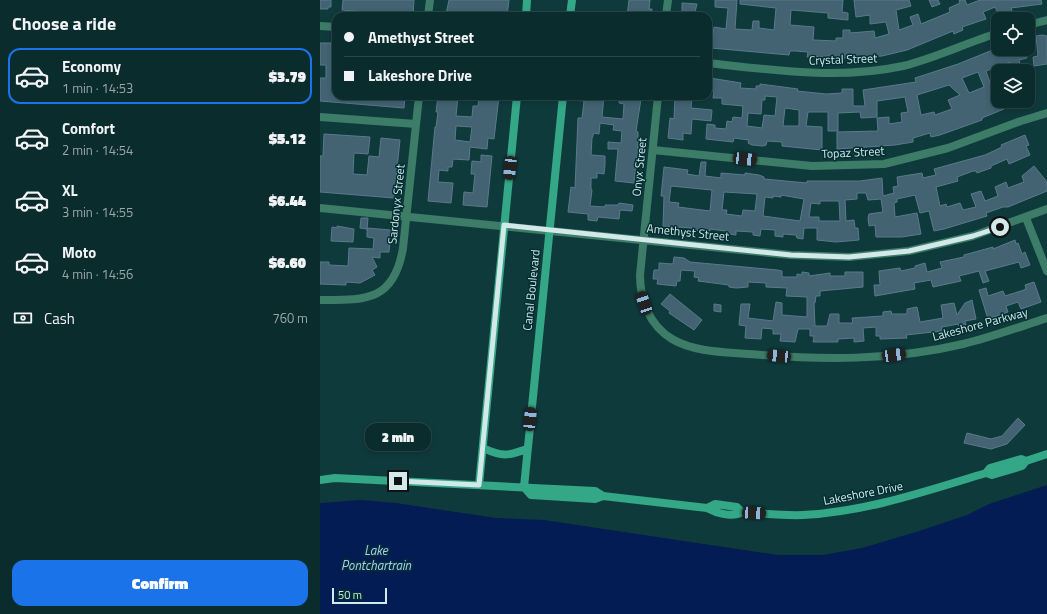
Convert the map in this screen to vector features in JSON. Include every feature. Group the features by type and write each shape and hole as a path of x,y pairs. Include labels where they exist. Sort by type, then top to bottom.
{"street":[{"path":"428,12 430,0"},
{"path":"526,12 527,0"},
{"path":"570,12 572,0"},
{"path":"666,12 668,0"},
{"path":"1035,23 1047,20"},
{"path":"320,26 332,27"},
{"name":"Crystal Street","path":"712,63 807,73 860,73 904,66 991,35"},
{"name":"Sardonyx Street","path":"320,300 354,301 366,298 385,289 398,270 403,248 407,215 419,100"},
{"path":"479,485 517,100"},
{"name":"Canal Boulevard","path":"524,487 562,100"},
{"name":"Onyx Street","path":"643,240 658,100"},
{"name":"Topaz Street","path":"653,150 812,166 884,164 948,148 1021,120 1047,113"},
{"path":"320,117 416,124"},
{"name":"Amethyst Street","path":"320,208 407,215 791,255 856,257 903,252 944,244 1026,218 1047,209"},
{"path":"1026,218 1047,271"},
{"name":"Lakeshore Parkway","path":"643,240 640,288 648,314 655,324 672,339 682,344 700,349 819,359 894,355 963,344 1047,318"},
{"path":"483,448 497,454 510,456 527,449"},
{"name":"Lakeshore Drive","path":"320,480 336,478 595,491 603,496 707,508 715,504 738,507 742,512 801,515 884,503 986,472 992,475 1022,466 1026,461 1047,454"}],"water":[{"name":"Lake Pontchartrain","path":"1047,485 1047,614 320,614 320,503 361,500 396,503 496,518 544,520 778,555 823,555 862,548 919,531 967,515 989,504"}],"building":[{"path":"320,0 331,0 331,7 328,7 328,9 320,9"},
{"path":"343,0 414,0 413,12 366,12 342,10"},
{"path":"449,0 509,0 508,12 446,12"},
{"path":"629,0 650,0 649,9 652,9 652,12 628,12"},
{"path":"715,0 737,0 735,29 752,30 753,21 759,21 759,28 774,30 776,8 740,4 740,0 843,0 842,12 848,13 848,20 828,18 828,13 791,10 790,25 814,27 813,40 836,41 836,38 843,38 843,30 850,30 850,33 874,31 875,38 889,34 886,22 870,24 870,15 856,17 854,0 909,0 911,6 896,10 899,30 913,25 910,17 918,14 921,24 950,12 949,8 960,3 959,0 965,0 967,5 980,0 1041,0 1042,4 1011,8 1012,11 1010,12 998,12 995,7 983,12 986,19 962,27 963,30 954,34 953,31 907,50 882,56 858,58 831,58 830,56 807,57 808,52 790,51 789,55 712,48 714,27 726,29 728,8 715,7"},
{"path":"929,0 938,0 940,4 932,7"},
{"path":"682,3 697,4 695,12 682,12"},
{"path":"1036,36 1047,36 1047,64 1035,66 1034,64 1033,57 1038,56"},
{"path":"320,43 331,43 332,100 405,100 404,108 320,101 320,78 326,78 326,65 320,65"},
{"path":"991,51 991,56 1026,56 1027,58 1019,60 1020,64 1010,64 1010,62 1005,64 991,64 991,69 986,71 991,85 991,108 1004,109 982,118 982,120 940,135 931,137 930,133 913,138 913,142 895,145 837,149 837,132 878,131 877,118 889,117 889,124 902,122 901,113 908,112 905,97 877,101 877,117 861,118 860,112 838,113 838,131 828,131 828,112 808,112 806,126 822,127 822,150 782,146 782,142 767,141 766,145 763,146 752,145 748,143 749,140 734,138 733,142 706,139 707,124 715,125 715,128 726,129 727,121 732,122 733,117 742,118 743,106 722,104 722,98 713,98 714,91 712,91 712,78 741,83 740,88 756,89 756,86 760,86 760,84 798,89 797,91 826,94 842,93 842,89 853,89 853,106 865,106 863,90 916,82 915,78 958,64","holes":["978,72 984,87 969,93 962,78","949,85 960,95 948,100 952,109 935,115 934,112 921,115 917,95","765,96 777,97 775,116 764,115 762,128 747,126 748,113 761,114 762,100 765,100","785,108 799,110 799,126 783,126"]},
{"path":"438,100 458,100 456,116 472,117 473,106 478,106 479,100 499,100 494,139 488,138 487,149 470,147 469,160 453,159 452,167 448,167 448,171 439,170 438,182 453,183 451,203 428,201 435,127 438,112 436,112","holes":["456,126 472,127 470,142 455,140"]},
{"path":"572,100 604,100 602,117 623,119 624,104 619,103 619,100 641,100 636,131 638,132 638,148 634,183 615,181 618,149 608,149 608,142 621,143 622,131 613,130 614,125 600,123 599,134 594,133 592,138 591,155 605,156 605,165 604,174 597,173 597,178 591,178 592,190 590,206 605,207 605,205 618,205 619,203 633,205 632,211 620,210 619,219 598,217 597,221 588,220 588,214 568,212 571,187 575,188 578,118 582,118 584,101"},
{"path":"675,100 692,100 691,108 712,110 711,121 692,119 691,134 683,133 683,140 668,138 670,118 674,119"},
{"path":"324,134 370,137 368,154 354,153 353,174 367,175 369,156 379,157 381,138 400,140 394,198 320,192 320,156 323,156"},
{"path":"1025,135 1029,145 1026,146 1030,155 1009,164 1007,159 991,166 991,168 977,173 976,171 973,171 957,177 958,181 936,187 940,206 946,204 947,207 960,203 963,210 976,207 971,194 981,191 985,201 998,196 995,187 1006,182 1008,188 1024,182 1022,176 1034,166 1047,182 1047,191 1008,207 1003,207 986,213 987,216 944,229 934,231 929,211 920,213 915,195 897,199 897,202 894,203 895,217 917,213 921,234 902,237 876,237 875,225 869,226 868,218 869,214 883,212 881,199 868,200 866,193 857,193 857,199 845,200 846,221 854,220 855,228 858,228 859,240 836,242 817,240 817,228 804,228 803,239 797,238 796,235 783,234 783,237 775,236 775,230 761,229 760,236 753,235 753,232 736,231 736,235 729,234 726,231 710,229 710,231 703,231 692,230 692,228 663,226 664,196 661,196 664,167 688,170 687,174 699,176 701,162 706,162 705,176 721,178 721,173 745,175 745,173 759,175 764,177 764,179 807,183 807,181 860,181 882,178 883,196 894,193 893,187 898,186 897,177 922,173 923,178 936,175 934,169 985,155 1002,147 1001,145","holes":["671,186 712,190 710,211 678,207 679,203 669,202","724,192 757,194 755,211 743,210 742,216 726,214 727,210 722,210","781,195 804,199 800,221 763,216 765,197 781,197","820,201 839,201 840,221 819,221 819,217 809,217 811,203 820,204"]},
{"path":"481,155 492,156 487,207 463,205 464,192 473,193 475,174 471,174 472,161 481,162"},
{"path":"361,218 368,218 367,229 360,228"},
{"path":"337,226 354,229 353,242 331,241 332,227 337,228"},
{"path":"367,228 391,230 389,252 380,252 380,258 372,257 377,267 372,270 375,275 360,283 346,282 346,285 320,284 320,262 329,262 329,265 348,266 349,248 373,249 374,238 367,237"},
{"path":"1015,240 1016,244 1018,243 1022,254 1025,252 1030,265 1021,268 1019,262 985,271 989,281 983,283 979,271 959,276 961,281 933,287 931,280 914,283 915,289 875,296 874,285 880,285 879,271 900,268 901,271 915,268 915,266 925,263 927,272 942,268 940,262 964,257 964,255 993,247 993,249"},
{"path":"674,257 684,258 690,262 777,270 782,271 782,277 797,277 797,274 802,275 802,272 809,273 809,276 830,273 830,276 845,276 845,272 863,272 863,287 820,291 820,296 816,296 814,303 815,326 827,326 830,314 839,314 839,323 853,323 852,318 883,316 883,312 891,311 892,314 907,314 907,309 917,307 920,322 943,318 941,305 954,303 957,315 965,303 972,300 976,319 965,321 966,325 959,326 958,324 942,327 942,331 906,335 907,338 880,339 880,336 876,336 876,327 863,328 864,341 854,342 854,338 838,339 838,342 813,342 814,336 810,336 810,329 798,329 795,342 780,341 781,334 773,334 773,329 762,328 761,339 745,338 746,326 739,325 741,304 750,304 748,318 773,321 776,302 782,303 782,315 807,317 807,297 786,296 787,288 766,287 766,283 748,282 748,287 736,288 729,287 729,285 698,281 699,278 694,277 695,271 681,270 680,281 677,281 676,286 657,284 658,279 653,279 654,270 659,270 659,263 673,264"},
{"path":"1034,282 1041,302 1021,309 1018,302 1006,306 1008,312 988,319 979,290 986,288 988,296 1003,291 1005,296 1024,290 1026,288 1025,285"},
{"path":"670,294 702,320 694,330 669,313 670,311 661,304"},
{"path":"714,304 721,305 721,312 714,311"},
{"path":"1018,418 1025,425 1007,444 991,449 964,443 967,433 991,439 1002,436"}],"route":[{"path":"398,481 479,485 504,225 791,255 824,257 884,255 909,251 944,244 1000,227"}]}
